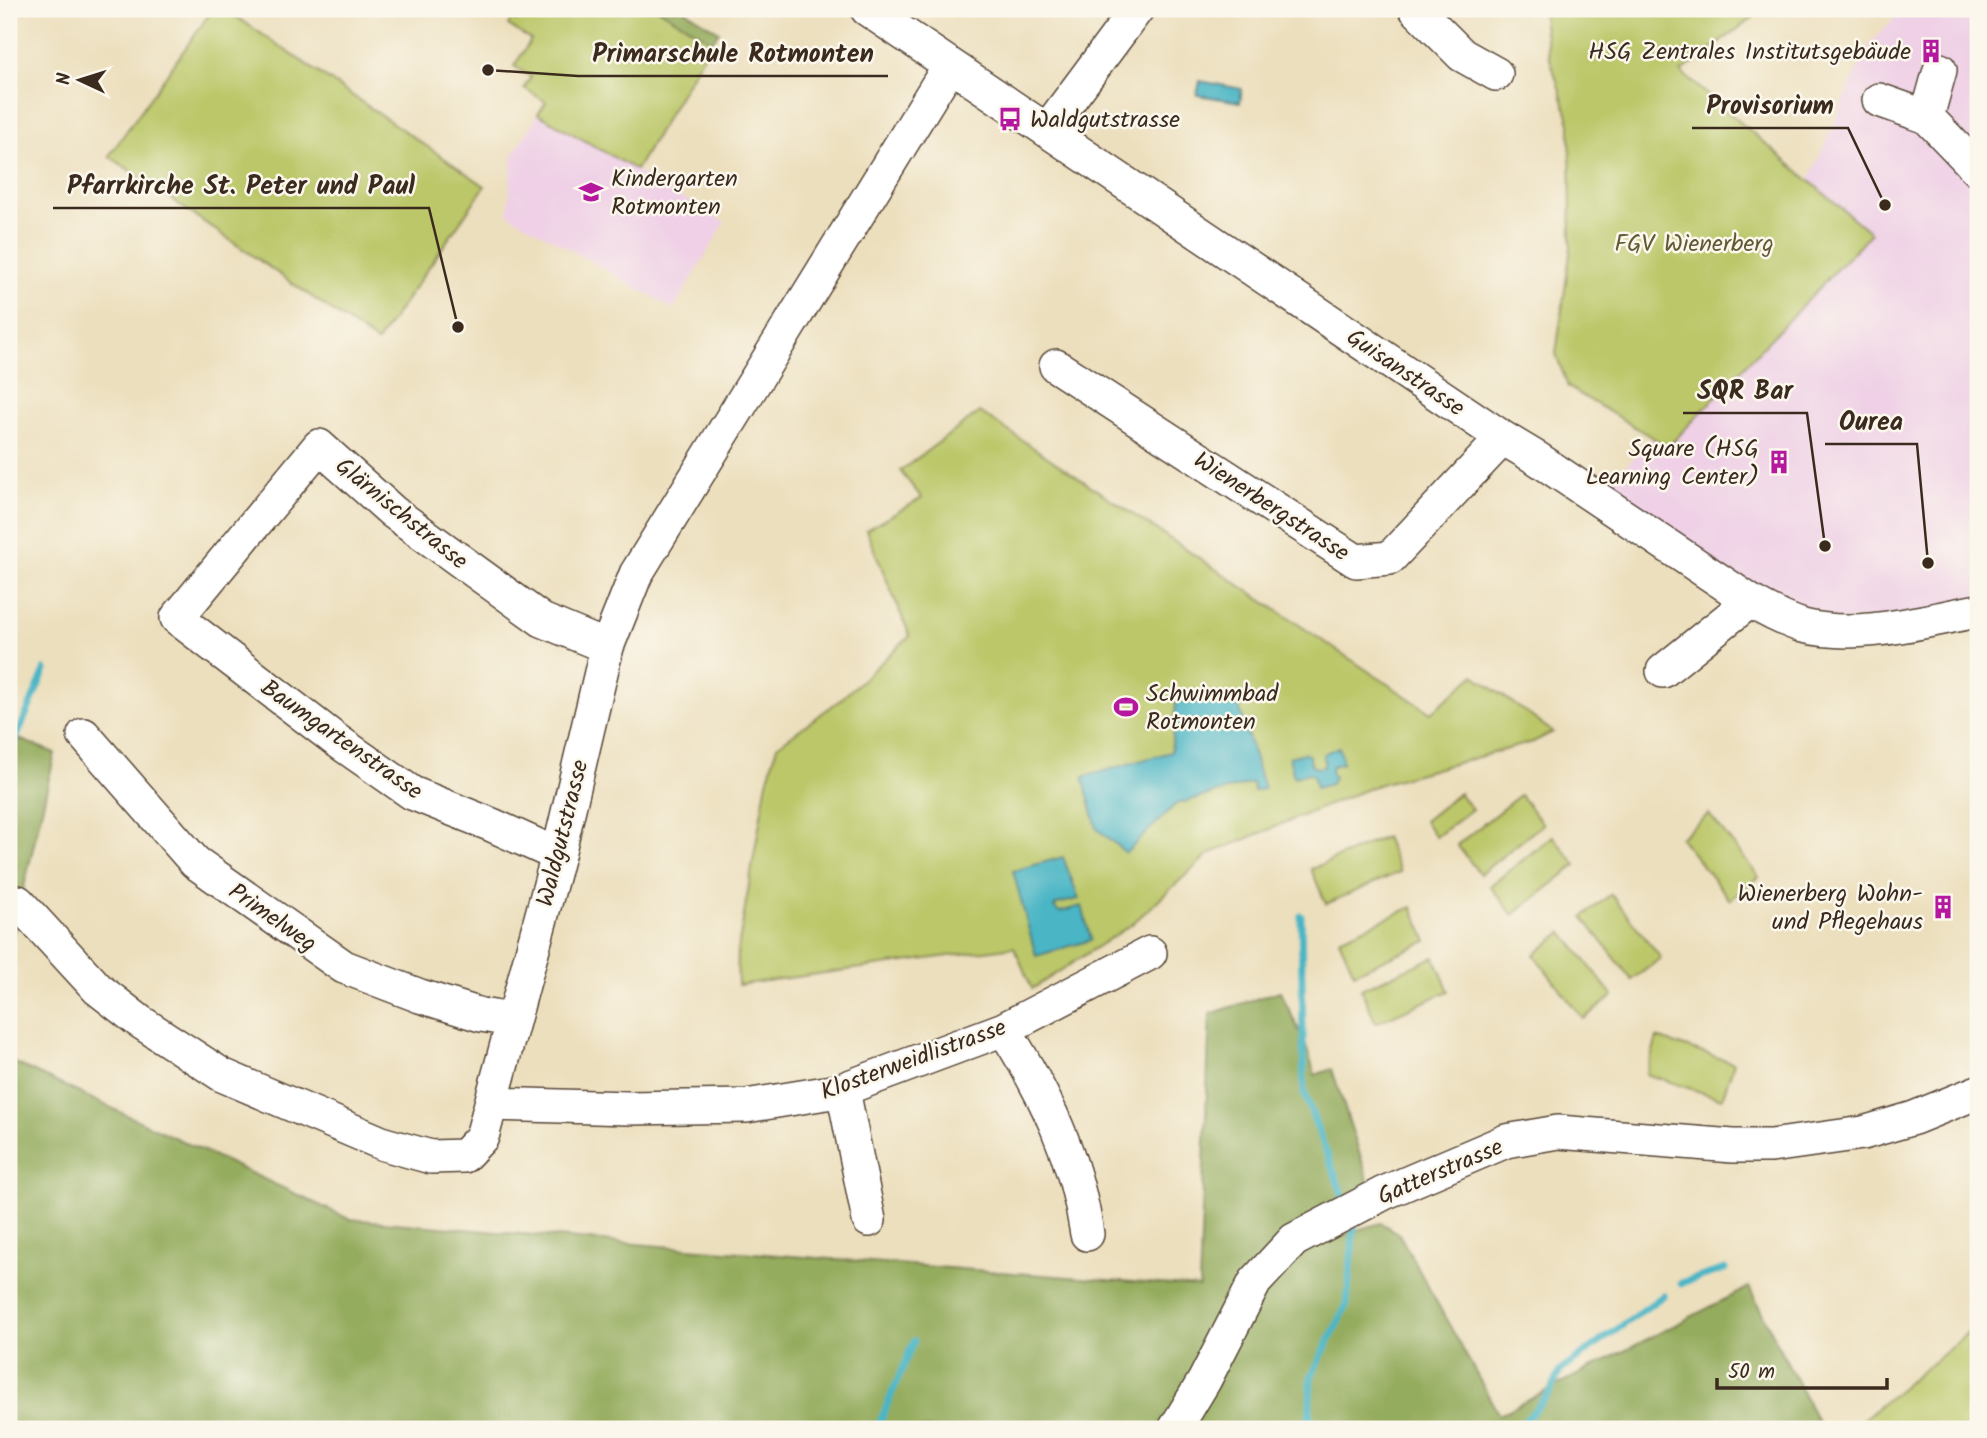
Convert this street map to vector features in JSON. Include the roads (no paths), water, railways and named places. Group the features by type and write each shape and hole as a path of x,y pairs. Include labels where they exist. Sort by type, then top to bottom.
{"street":[{"name":"Guisanstrasse","path":"867,9 1503,438 1750,601 1779,617 1800,625 1843,632 1978,611"},
{"path":"1047,130 1137,9"},
{"path":"1416,9 1462,55 1496,74"},
{"name":"Waldgutstrasse","path":"18,902 98,989 139,1021 222,1075 384,1144 430,1157 464,1156 482,1137 492,1104 512,1020 558,856 607,647 636,574 950,65"},
{"path":"1929,112 1940,70"},
{"path":"1879,100 1929,112 1978,170"},
{"name":"Wienerbergstrasse","path":"1056,366 1356,561 1390,558 1503,438"},
{"name":"Glärnischstrasse","path":"177,618 319,446 393,512 542,620 607,647"},
{"path":"1663,671 1750,601"},
{"name":"Baumgartenstrasse","path":"177,618 335,740 412,793 492,825 558,856"},
{"name":"Primelweg","path":"85,735 195,862 344,967 444,1003 512,1020"},
{"name":"Klosterweidlistrasse","path":"492,1104 629,1108 746,1106 843,1090 1004,1029 1150,953"},
{"path":"1004,1029 1051,1111 1065,1144 1087,1234"},
{"path":"843,1090 869,1220"},
{"name":"Gatterstrasse","path":"1175,1429 1204,1381 1255,1282 1294,1240 1384,1193 1506,1141 1569,1132 1733,1146 1771,1146 1863,1133 1914,1118 1978,1092"}],"water":[{"path":"1200,81 1242,89 1240,102 1197,95"},
{"path":"1236,697 1264,789 1254,791 1252,783 1176,804 1126,853 1097,829 1083,777 1171,752 1176,702"},
{"path":"1339,747 1343,763 1332,766 1334,778 1331,784 1316,788 1313,775 1309,773 1294,777 1289,757 1304,753 1309,756 1312,766 1323,767 1323,754"},
{"path":"1063,857 1079,899 1054,907 1059,912 1082,906 1091,940 1036,956 1013,871"}],"waterway":[{"path":"9,755 45,670"},
{"path":"1301,916 1304,1093 1343,1196"},
{"path":"1309,1429 1311,1377 1347,1304 1354,1224"},
{"path":"1681,1283 1725,1269"},
{"path":"1518,1429 1550,1392 1560,1371 1664,1295"},
{"path":"877,1429 914,1341"}],"place":[{"name":"HSG Zentrales Institutsgebäude","path":"1931,51"},
{"name":"Primarschule Rotmonten","path":"488,70"},
{"name":"Waldgutstrasse","path":"1010,119"},
{"name":"Kindergarten Rotmonten","path":"591,192"},
{"name":"Provisorium","path":"1885,205"},
{"name":"Pfarrkirche St. Peter und Paul","path":"458,327"},
{"name":"Square (HSG Learning Center)","path":"1779,462"},
{"name":"SQR Bar","path":"1825,546"},
{"name":"Ourea","path":"1928,563"},
{"name":"Schwimmbad Rotmonten","path":"1126,707"},
{"name":"Wienerberg Wohn- und Pflegehaus","path":"1943,907"}],"park label":[{"name":"FGV Wienerberg","path":"1694,243"}]}
